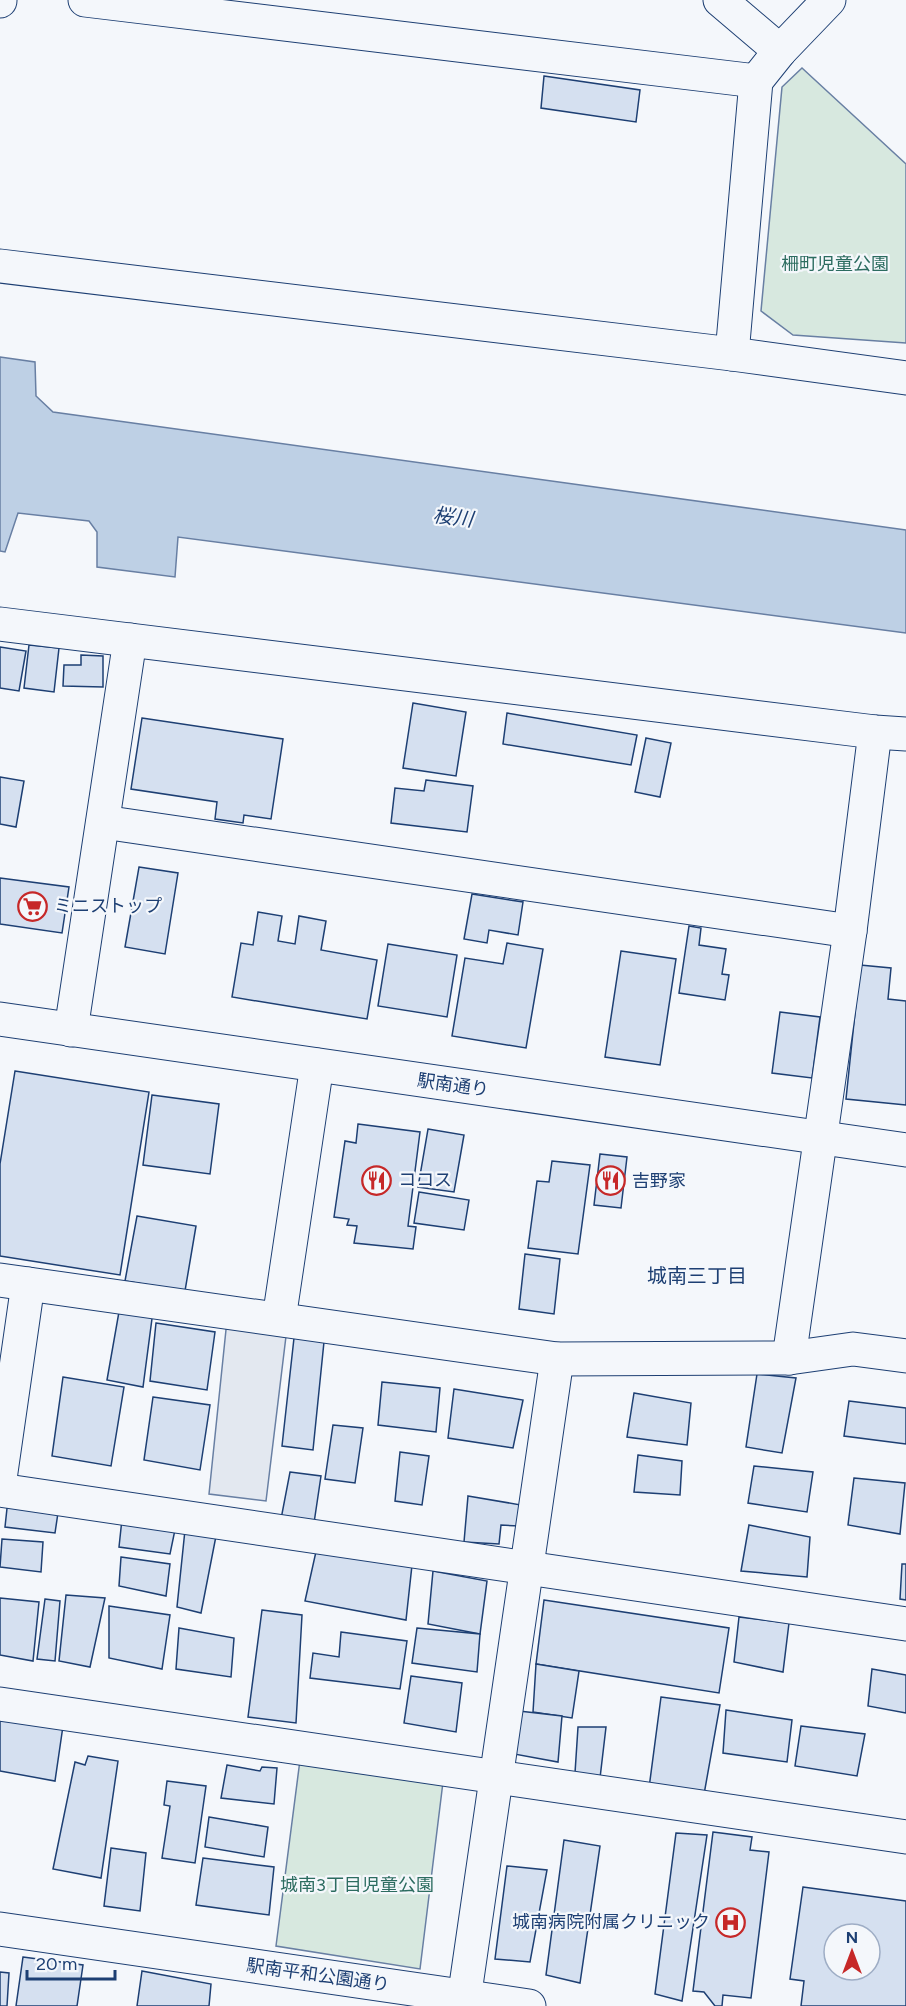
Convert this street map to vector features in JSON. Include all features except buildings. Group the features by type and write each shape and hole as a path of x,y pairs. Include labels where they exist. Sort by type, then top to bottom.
{"street":[{"path":"85,0 756,81"},
{"path":"720,0 780,51"},
{"path":"732,354 756,81 780,51 829,0"},
{"path":"0,266 732,354 906,378"},
{"path":"0,624 890,733 850,931 789,1358"},
{"path":"71,1030 130,640"},
{"path":"103,822 850,931"},
{"name":"駅南通り","path":"0,1019 906,1150"},
{"path":"279,1319 317,1065"},
{"path":"0,1479 14,1282 557,1359 789,1358 853,1349 906,1356"},
{"path":"463,2001 557,1359"},
{"path":"0,1490 906,1624"},
{"path":"0,1704 906,1837"},
{"name":"駅南平和公園通り","path":"0,1929 463,2001 529,2006"}],"green space":[{"name":"柵町児童公園","path":"802,68 906,164 906,343 793,335 761,311 782,87"},
{"name":"城南3丁目児童公園","path":"300,1760 443,1782 420,1969 276,1946"}],"shaded area":[{"path":"227,1320 287,1328 266,1501 209,1494"}],"water":[{"name":"桜川","path":"0,357 35,362 36,396 53,412 906,530 906,633 178,537 175,577 97,567 97,532 89,521 18,513 5,552 0,551"}],"place":[{"name":"ミニストップ","path":"33,906"},
{"name":"ココス","path":"377,1180"},
{"name":"吉野家","path":"611,1181"},
{"name":"城南病院附属クリニック","path":"731,1922"}],"district":[{"name":"城南三丁目","path":"697,1276"}]}
